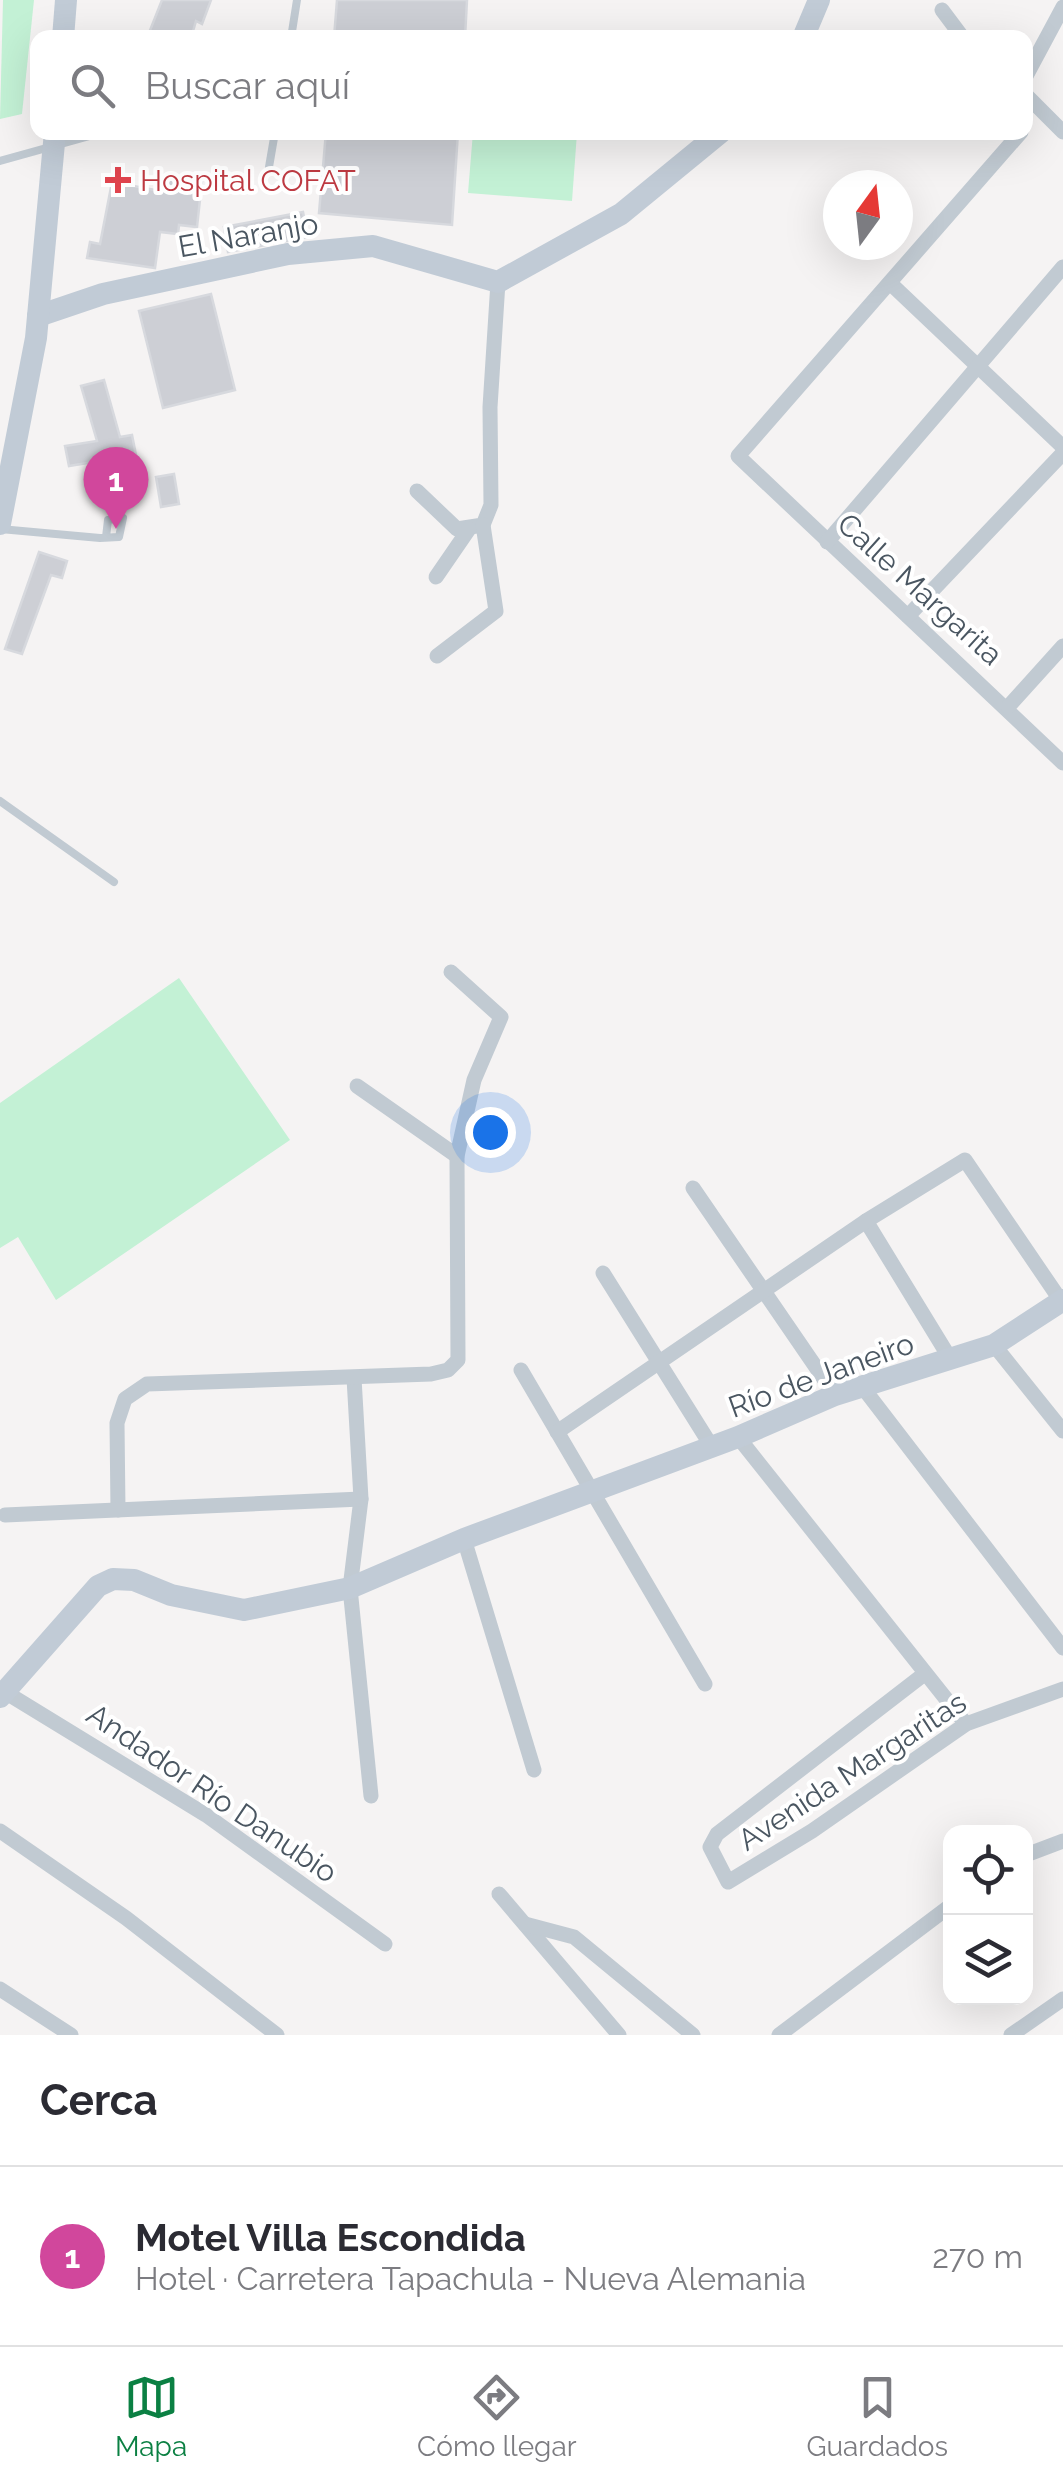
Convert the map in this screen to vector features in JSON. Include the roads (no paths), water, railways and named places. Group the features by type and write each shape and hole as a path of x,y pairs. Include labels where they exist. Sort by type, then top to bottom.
{"street":[{"path":"63,30 66,0"},
{"path":"806,30 819,0"},
{"path":"1033,63 1063,7"},
{"path":"942,10 957,30"},
{"path":"1033,102 1063,132"},
{"path":"1033,118 1040,110"},
{"path":"0,527 7,464 38,316 55,140"},
{"path":"436,577 491,505 490,406 498,282 621,214 712,140"},
{"path":"908,616 1063,450 890,283 1013,140"},
{"name":"El Naranjo","path":"38,316 102,294 288,254 373,246 498,282"},
{"path":"827,542 1063,268"},
{"name":"Calle Margarita","path":"890,283 738,456 1063,763"},
{"path":"417,491 448,524 476,527"},
{"path":"437,656 496,610 476,527"},
{"path":"1008,707 1063,646"},
{"path":"118,1510 118,1423 124,1399 147,1384 431,1374 448,1370 458,1360 457,1156 474,1080 502,1017 452,972"},
{"path":"356,1086 457,1156"},
{"path":"556,1432 866,1222 966,1160 1062,1300"},
{"path":"693,1188 835,1396"},
{"path":"866,1222 951,1360"},
{"path":"603,1273 712,1447"},
{"name":"Río de Janeiro","path":"3,1694 98,1586 113,1579 134,1580 171,1595 244,1610 350,1588 464,1539 592,1494 835,1396 994,1345 1062,1300"},
{"path":"994,1345 1063,1431"},
{"path":"521,1370 706,1684"},
{"path":"354,1378 361,1499 350,1588 371,1796"},
{"path":"864,1389 1063,1648"},
{"path":"738,1437 923,1675 966,1724"},
{"path":"5,1515 361,1499"},
{"path":"464,1539 534,1770"},
{"name":"Avenida Margaritas","path":"923,1675 716,1834 710,1847 728,1882 812,1831 966,1724 1063,1689"},
{"name":"Andador Río Danubio","path":"3,1694 206,1815 384,1944"},
{"path":"0,1831 126,1918 277,2035"},
{"path":"1033,1852 1063,1841"},
{"path":"500,1894 619,2035"},
{"path":"782,2034 943,1911"},
{"path":"525,1924 574,1937 692,2035"},
{"path":"0,1989 71,2035"},
{"path":"1012,2035 1063,1999"}],"lane":[{"path":"291,30 297,0"},
{"path":"0,161 52,140"},
{"path":"269,167 273,140"},
{"path":"0,527 106,538"},
{"path":"0,801 114,882"}],"place":[{"name":"Hospital COFAT","path":"118,180"},
{"name":"Motel Villa Escondida","path":"116,529"}]}
